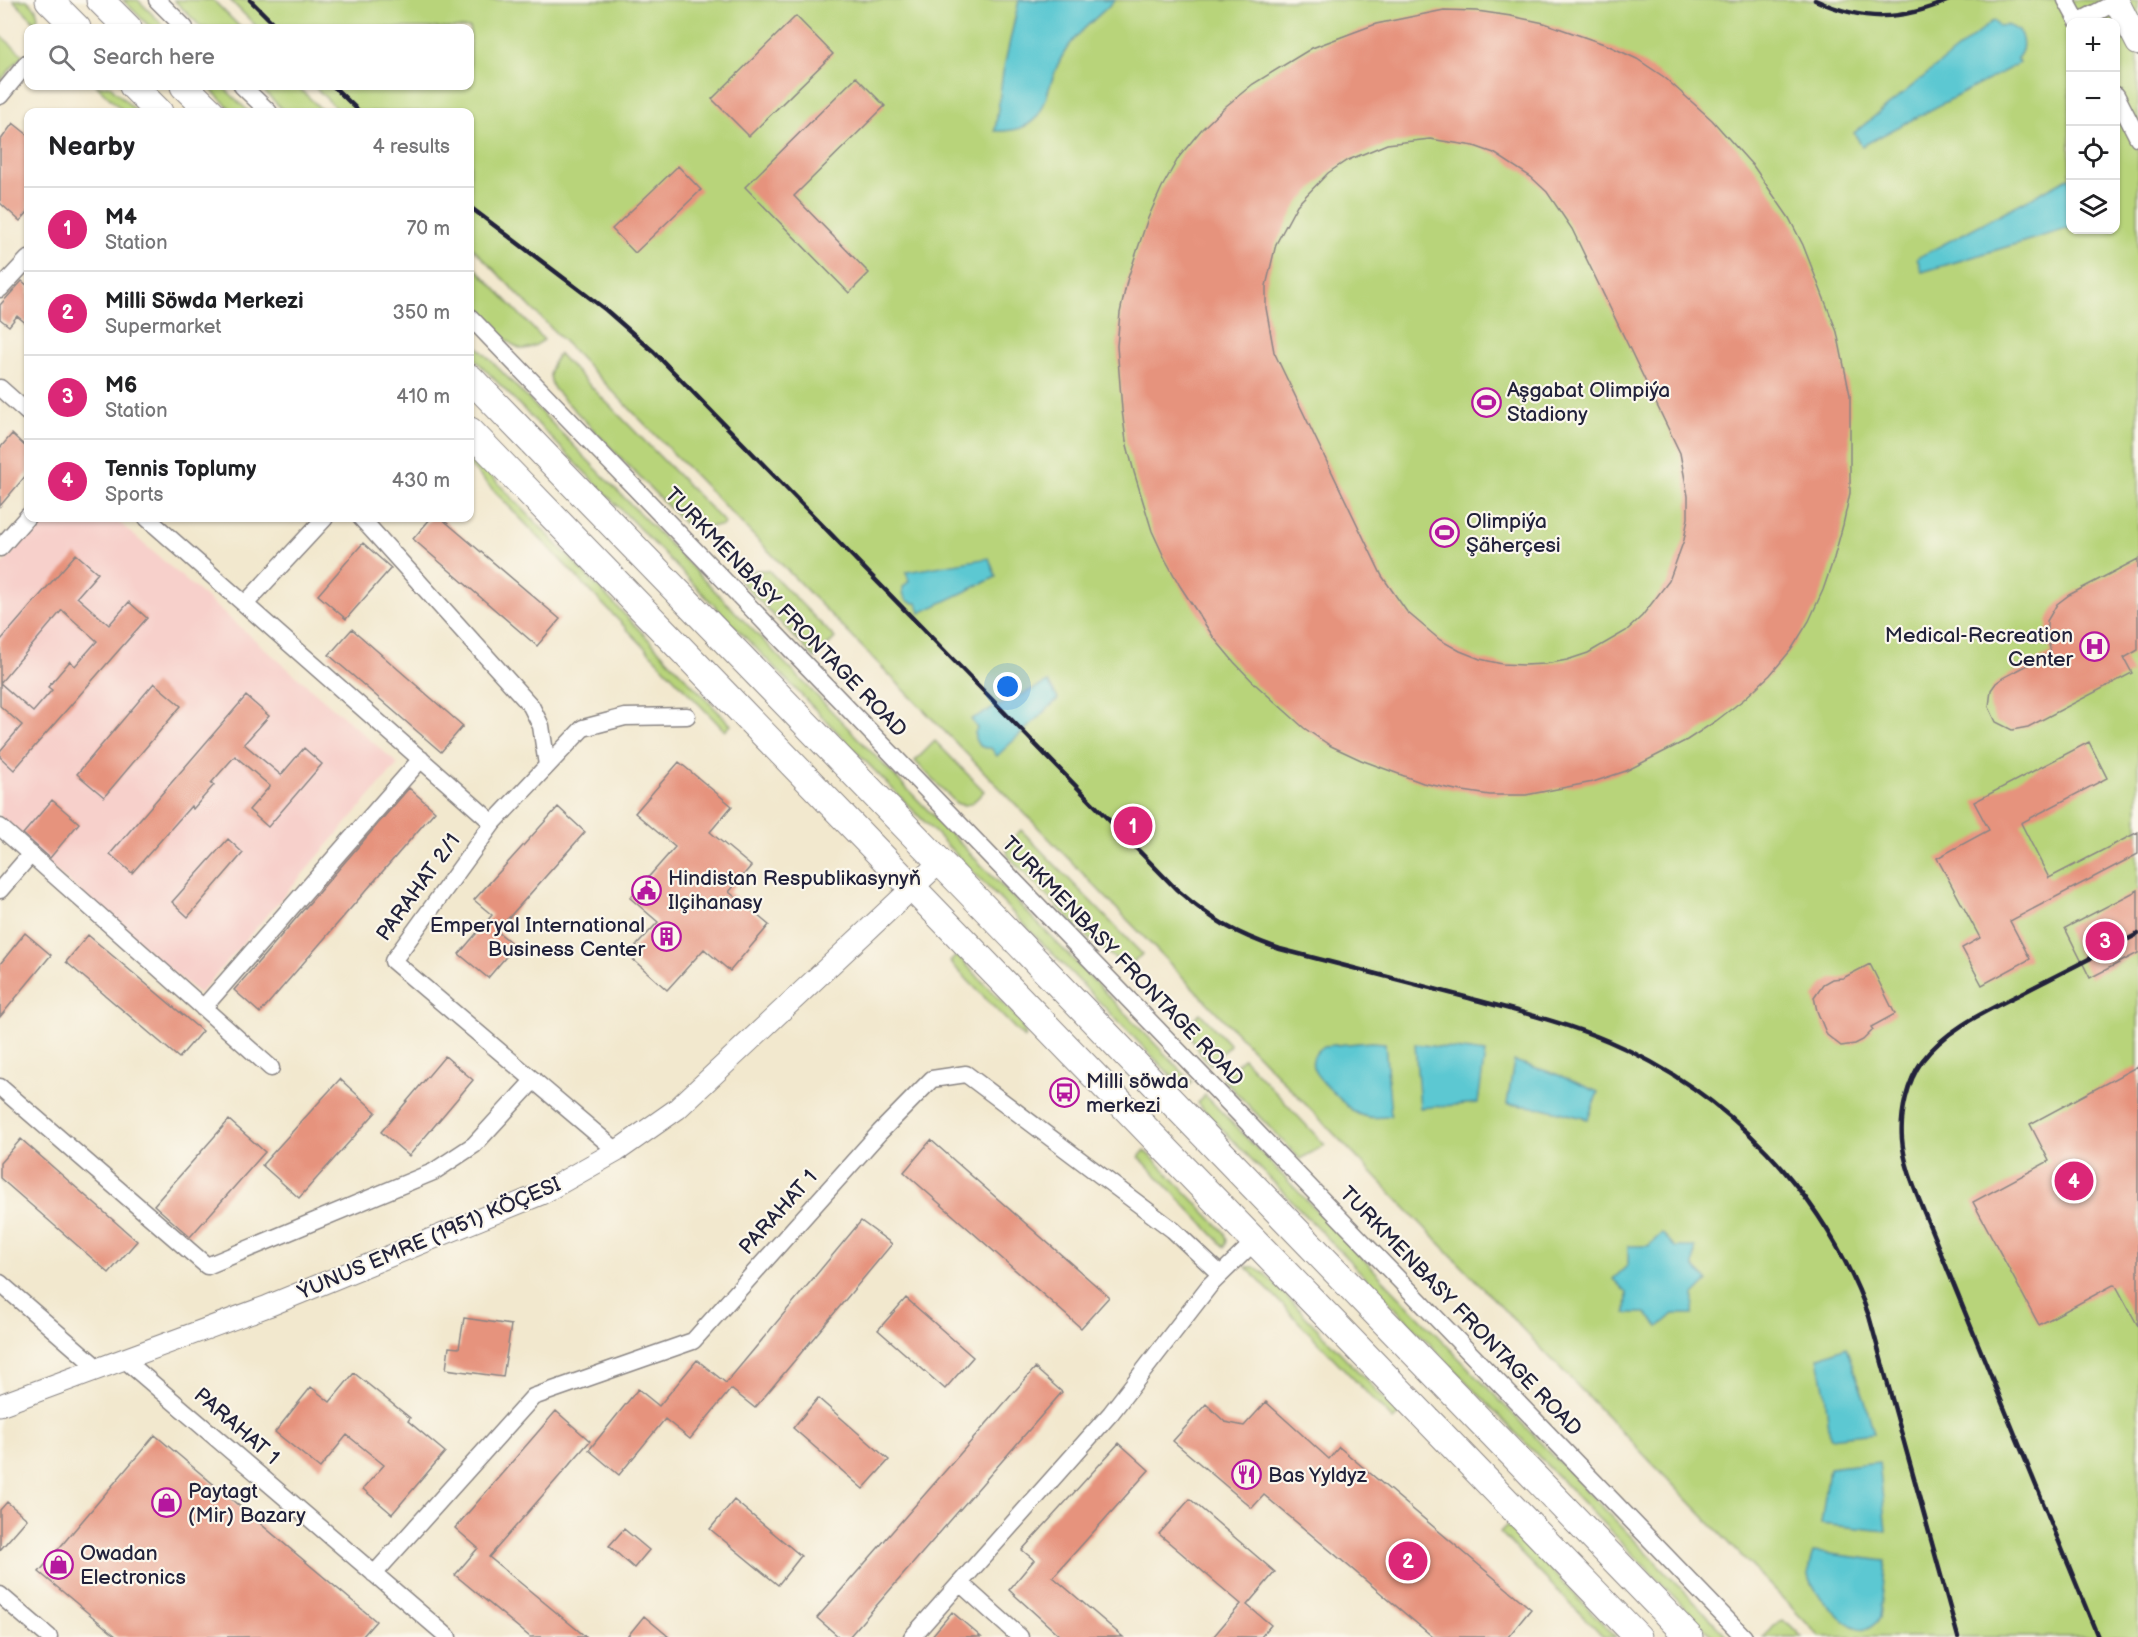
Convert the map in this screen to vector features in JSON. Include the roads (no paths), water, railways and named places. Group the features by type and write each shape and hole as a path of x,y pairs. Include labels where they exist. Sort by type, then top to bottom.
{"main road":[{"path":"100,0 124,24"},
{"path":"2118,1 2138,43"},
{"path":"137,90 155,108"},
{"path":"188,90 207,108"},
{"path":"474,382 1689,1637"},
{"path":"474,435 1638,1637"}],"street":[{"path":"157,0 181,24"},
{"path":"2066,0 2076,18"},
{"path":"2086,18 2118,1"},
{"path":"0,96 24,67"},
{"path":"246,90 265,108"},
{"path":"2120,104 2138,138"},
{"path":"0,289 24,263"},
{"name":"TURKMENBASY FRONTAGE ROAD","path":"474,321 1744,1637"},
{"path":"0,388 24,409"},
{"path":"0,548 24,521"},
{"path":"152,522 493,823"},
{"path":"245,604 321,522"},
{"path":"365,522 531,706 541,726 547,765"},
{"name":"PARAHAT 2/1","path":"617,1151 393,961 493,823 583,728 625,717 687,716"},
{"path":"203,1008 421,759"},
{"path":"0,827 271,1068"},
{"path":"0,890 31,854"},
{"name":"ÝUNUS EMRE (1951) KÖÇESI","path":"0,1406 268,1306 541,1194 617,1151 677,1109 939,863"},
{"name":"PARAHAT 1","path":"374,1574 533,1397 693,1341 880,1132 932,1079 966,1074 1173,1230 1220,1275"},
{"path":"0,1087 207,1266 433,1172 474,1145 534,1080"},
{"path":"912,1637 1111,1413 1220,1275 1255,1241"},
{"path":"0,1282 99,1369"},
{"name":"PARAHAT 1","path":"125,1360 448,1637"},
{"path":"960,1583 1020,1637"},
{"path":"0,1595 49,1637"}],"water":[{"path":"1019,0 1115,0 1069,45 1057,67 1043,107 1036,117 1027,125 1014,130 995,131 1003,72"},
{"path":"1994,20 1998,26 2007,25 2019,31 2023,45 2017,58 2020,63 1862,146 1854,133"},
{"path":"2066,179 2066,229 1922,272 1917,258"},
{"path":"989,558 996,577 920,613 917,603 908,601 904,596 903,587 909,581 906,572"},
{"path":"1048,682 1058,699 997,756 991,748 982,747 977,743 975,732 977,728 971,719"},
{"path":"1385,1043 1391,1116 1378,1118 1362,1116 1355,1112 1346,1106 1319,1078 1313,1066 1316,1053 1324,1046"},
{"path":"1415,1044 1485,1053 1478,1103 1420,1108"},
{"path":"1514,1061 1556,1074 1598,1092 1588,1119 1543,1108 1507,1104"},
{"path":"1662,1233 1675,1247 1695,1247 1694,1267 1708,1281 1694,1295 1693,1314 1674,1314 1659,1327 1646,1313 1626,1313 1627,1293 1613,1279 1628,1265 1628,1246 1648,1246"},
{"path":"1846,1347 1874,1433 1830,1438 1818,1358"},
{"path":"1879,1462 1886,1531 1821,1524 1829,1468"},
{"path":"1813,1552 1886,1561 1880,1618 1875,1624 1864,1628 1852,1626 1820,1596 1809,1575"}],"railway":[{"path":"250,0 274,24"},
{"path":"1815,0 1849,12 1882,16 1915,12 1949,0"},
{"path":"337,90 356,108"},
{"path":"474,210 606,310 654,352 1176,889 1201,910 1237,931 1280,949 1522,1012 1608,1041 1652,1062 1693,1088 1731,1118 1767,1152 1798,1188 1826,1228 1850,1271 1869,1316 1958,1637"},
{"path":"2098,1637 1908,1171 1903,1150 1902,1119 1912,1078 1922,1061 1945,1038 1987,1011 2138,934"}],"place":[{"name":"Aşgabat Olimpiýa Stadiony","path":"1486,402"},
{"name":"Olimpiýa Şäherçesi","path":"1445,533"},
{"name":"Medical-Recreation Center","path":"2094,647"},
{"name":"M4","path":"1133,826"},
{"name":"Hindistan Respublikasynyň Ilçihanasy","path":"647,890"},
{"name":"Emperyal International Business Center","path":"666,937"},
{"name":"M6","path":"2105,941"},
{"name":"Milli söwda merkezi","path":"1065,1093"},
{"name":"Tennis Toplumy","path":"2074,1181"},
{"name":"Bas Yyldyz","path":"1247,1475"},
{"name":"Paytagt (Mir) Bazary","path":"167,1503"},
{"name":"Milli Söwda Merkezi","path":"1408,1561"},
{"name":"Owadan Electronics","path":"59,1565"}]}
